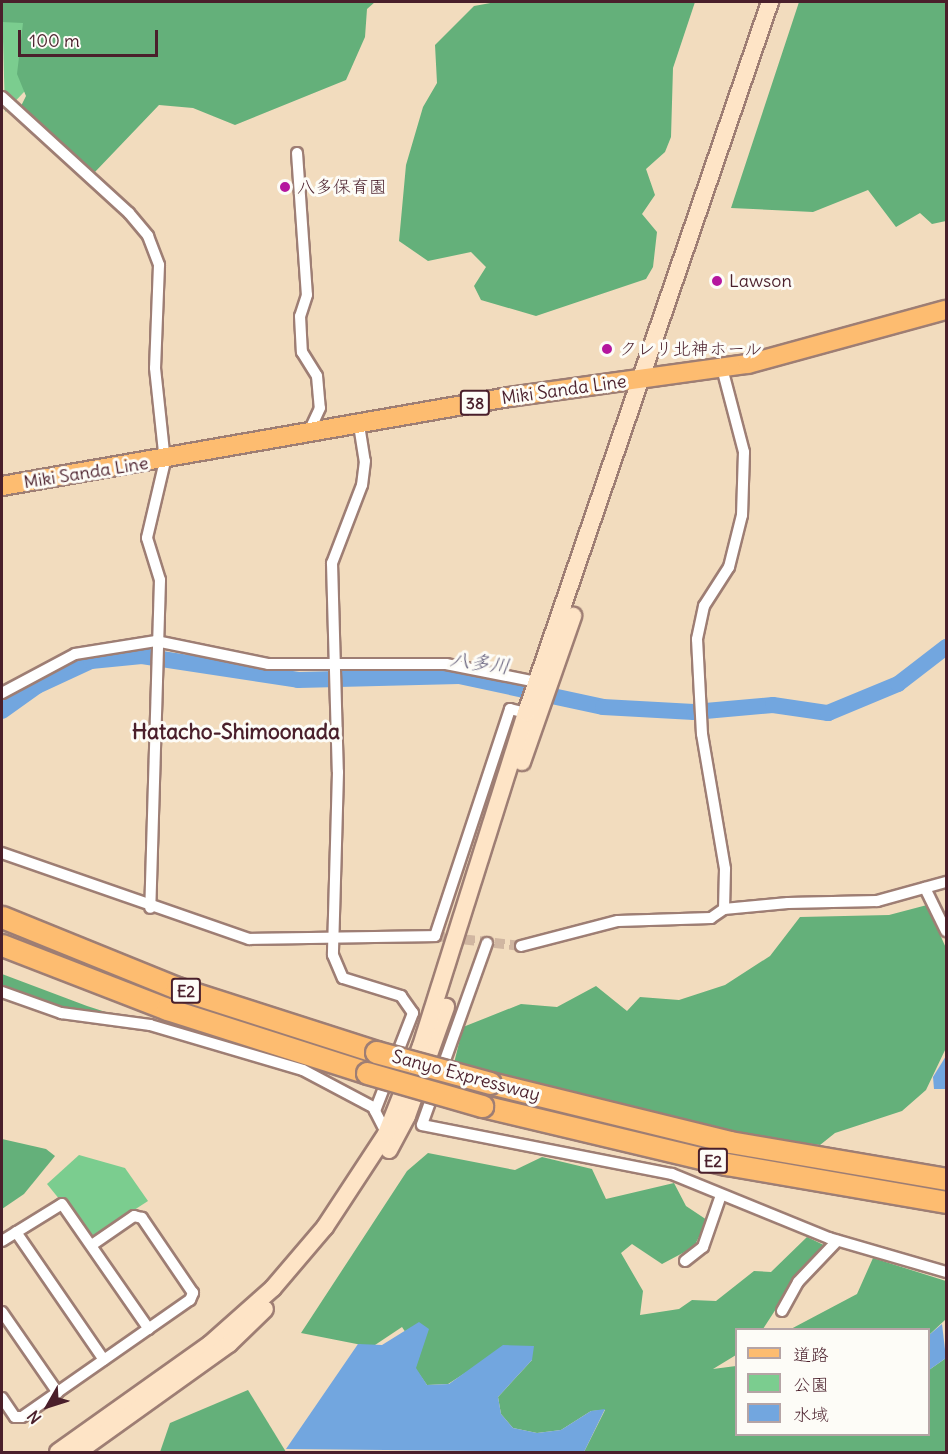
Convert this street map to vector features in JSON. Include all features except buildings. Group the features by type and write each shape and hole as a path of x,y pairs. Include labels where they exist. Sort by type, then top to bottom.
{"highway":[{"name":"Sanyo Expressway","path":"2,917 177,988 376,1052 489,1083 730,1142 946,1179"},
{"name":"Sanyo Expressway","path":"2,945 167,1010 367,1073 482,1106 716,1162 946,1202"}],"main road":[{"name":"Miki Sanda Line","path":"2,486 165,461 359,425 722,368 946,310"}],"street":[{"path":"648,378 770,2"},
{"path":"58,1452 210,1344 273,1288 325,1227 386,1134 422,1046 532,715 780,2"},
{"path":"2,97 148,236 159,265 154,368 165,461 147,538 159,569 154,675 150,908"},
{"path":"297,153 307,295 300,316 302,352 316,376 320,408 308,434"},
{"path":"722,368 744,452 743,499 729,567 704,606 700,623 702,734 725,869 724,909"},
{"path":"359,425 365,461 362,485 332,563 336,697 334,935 337,973 401,996 413,1013 375,1111"},
{"path":"2,693 75,654 156,641 268,664 446,664 543,684"},
{"path":"2,854 150,908 249,939 334,935 435,936 510,709 532,715"},
{"path":"78,1452 229,1344 279,1295 335,1230 395,1139 433,1050 532,715"},
{"path":"521,945 618,921 711,918 724,909 877,901 946,882"},
{"path":"925,888 946,931"},
{"path":"487,943 422,1125 672,1174 837,1240 946,1272"},
{"path":"2,992 61,1013 150,1025 303,1070 375,1111 386,1134"},
{"path":"685,1262 703,1247 721,1195"},
{"path":"2,1241 62,1204 149,1329"},
{"path":"2,1398 15,1417 22,1417 190,1300 193,1293 142,1218 134,1216 92,1245"},
{"path":"16,1232 104,1360"},
{"path":"782,1311 798,1282 837,1240"},
{"path":"2,1312 58,1393"}],"green space":[{"path":"2,2 16,2 42,73 5,112"},
{"path":"2,2 375,2 367,9 365,37 346,80 235,125 193,108 159,105 94,173 19,110 26,96 17,74 23,23 2,22"},
{"path":"496,2 695,2 673,68 671,137 665,152 646,169 655,195 642,214 657,232 653,267 646,279 536,316 481,300 474,286 486,267 471,252 428,261 399,241 406,165 423,107 437,83 435,45 474,6"},
{"path":"799,2 946,2 946,221 932,224 920,213 896,227 868,190 813,212 731,208"},
{"path":"927,905 946,948 946,1048 926,1090 902,1111 835,1133 820,1145 693,1127 454,1063 463,1027 521,1004 557,1007 596,986 627,1011 640,997 679,1000 725,985 770,956 800,917 889,915"},
{"path":"2,974 140,1023 54,1009 2,988"},
{"path":"2,1139 46,1149 55,1156 24,1194 2,1209"},
{"path":"428,1153 515,1170 542,1157 592,1169 606,1199 674,1183 686,1206 707,1220 694,1247 662,1264 632,1244 621,1253 643,1291 640,1315 679,1309 692,1300 716,1301 754,1271 771,1272 807,1237 828,1247 785,1295 764,1328 735,1328 735,1356 713,1369 735,1366 735,1436 930,1436 930,1369 946,1358 946,1452 584,1452 605,1410 591,1411 561,1430 537,1433 513,1428 501,1414 498,1397 532,1360 487,1359 448,1384 427,1385 415,1368 420,1354 402,1327 372,1347 301,1333 407,1171"},
{"path":"79,1155 125,1168 148,1201 91,1238 47,1184"},
{"path":"873,1258 946,1281 946,1319 930,1334 930,1328 793,1328 857,1294"},
{"path":"248,1390 286,1452 160,1452 170,1423"}],"water":[{"path":"946,1056 946,1089 934,1089 933,1077"},
{"path":"419,1322 429,1329 416,1368 427,1385 449,1384 503,1345 534,1346 532,1360 498,1397 501,1414 513,1428 537,1433 561,1430 591,1411 605,1409 584,1452 286,1449 358,1344 382,1345"},
{"path":"942,1324 946,1358 930,1369 930,1334"}],"waterway":[{"name":"八多川","path":"2,711 37,686 91,661 142,656 298,680 459,676 603,707 694,712 773,705 828,713 898,684 946,647"}],"tunnel":[{"path":"435,936 521,946"}],"place":[{"name":"八多保育園","path":"285,187"},
{"name":"Lawson","path":"717,281"},
{"name":"クレリ北神ホール","path":"607,349"}],"district":[{"name":"Hatacho-Shimoonada","path":"236,732"}]}
